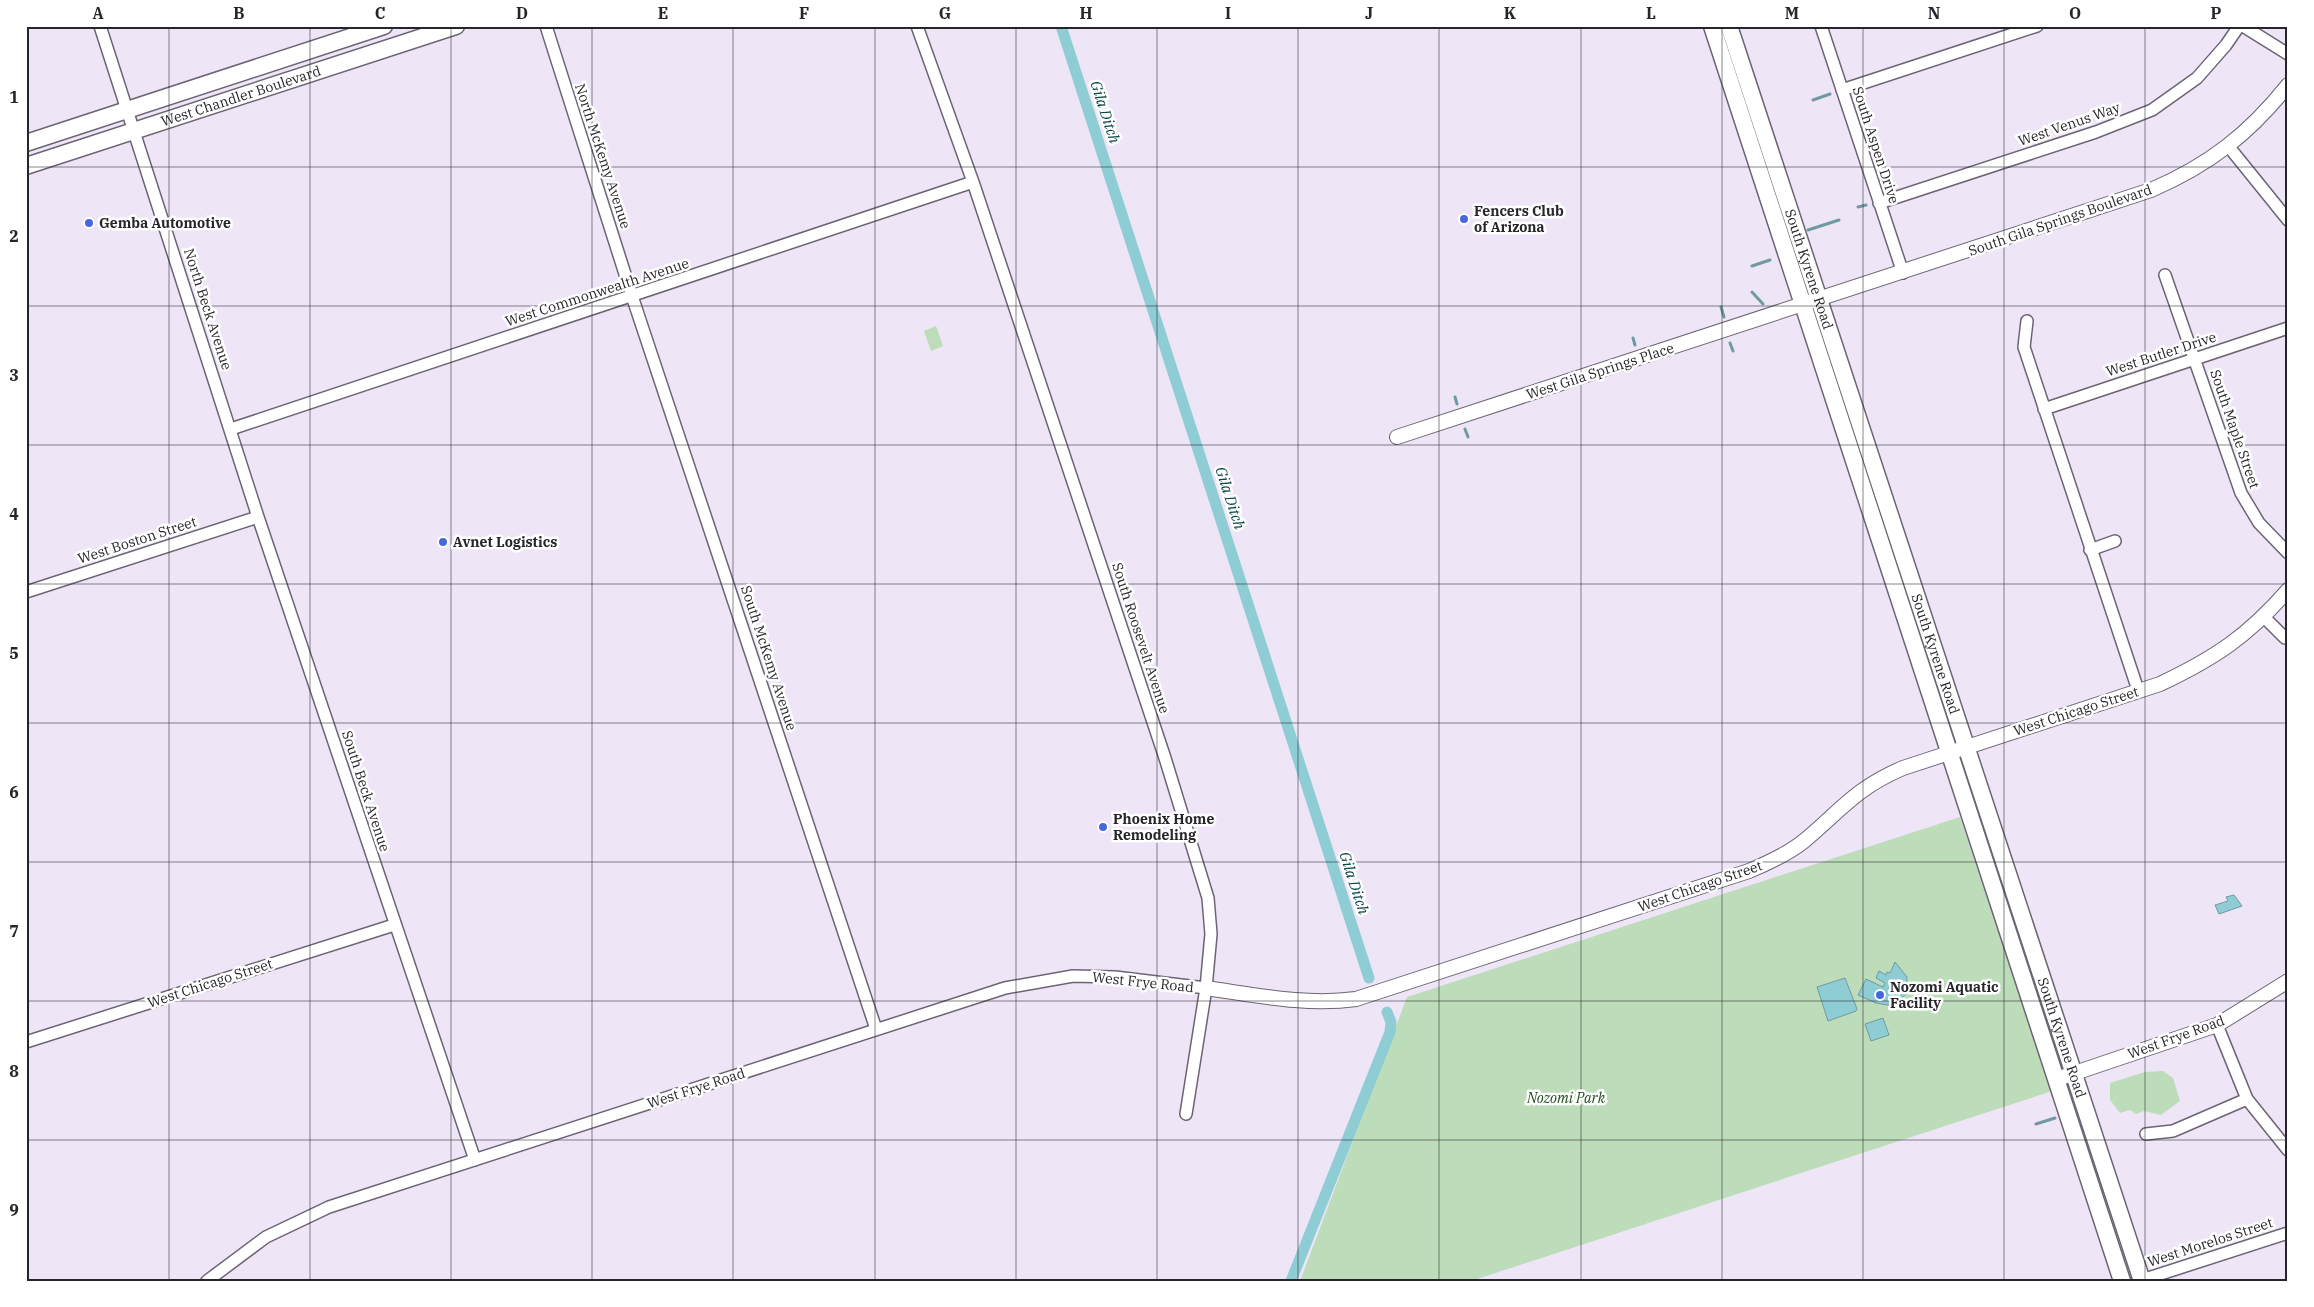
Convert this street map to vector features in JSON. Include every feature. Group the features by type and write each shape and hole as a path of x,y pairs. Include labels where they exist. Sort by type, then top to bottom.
{"main road":[{"name":"West Chandler Boulevard","path":"26,143 384,26"},
{"name":"West Chandler Boulevard","path":"26,166 456,26"},
{"name":"South Kyrene Road","path":"1712,26 2122,1281"},
{"name":"South Kyrene Road","path":"1729,26 1967,747 2072,1074 2142,1280"}],"street":[{"name":"North Beck Avenue","path":"100,26 231,430"},
{"name":"North McKemy Avenue","path":"546,26 632,296"},
{"name":"South Roosevelt Avenue","path":"917,26 973,182 1165,758 1208,898 1211,934 1206,988 1186,1114"},
{"name":"South Aspen Drive","path":"1821,26 1903,273"},
{"path":"1842,90 2037,26"},
{"name":"West Venus Way","path":"1880,203 2096,132 2152,110 2198,78 2226,45 2239,26"},
{"path":"2243,26 2288,54"},
{"name":"South Gila Springs Boulevard","path":"1803,305 2151,190 2191,171 2229,147 2252,126 2288,85"},
{"path":"2229,147 2288,220"},
{"name":"West Commonwealth Avenue","path":"231,430 973,182"},
{"name":"South Maple Street","path":"2165,275 2241,493 2259,523 2288,553"},
{"name":"South McKemy Avenue","path":"632,296 876,1029"},
{"name":"West Gila Springs Place","path":"1397,437 1803,305"},
{"path":"2027,321 2024,347 2138,690"},
{"name":"West Butler Drive","path":"2044,409 2288,328"},
{"name":"South Beck Avenue","path":"231,430 258,517 394,924 475,1160"},
{"name":"West Boston Street","path":"26,592 258,517"},
{"path":"2090,550 2115,541"},
{"name":"West Chicago Street","path":"1206,988 1301,1001 1331,1002 1385,992 1750,871 1786,854 1851,798 1881,777 1949,752 2160,684 2198,666 2234,642 2264,617 2288,590"},
{"path":"2264,617 2285,638"},
{"name":"West Chicago Street","path":"26,1042 394,924"},
{"name":"West Frye Road","path":"207,1281 266,1237 329,1207 1006,988 1073,976 1115,977 1206,988"},
{"name":"West Frye Road","path":"2057,1079 2217,1025 2288,981"},
{"path":"2217,1025 2247,1099 2288,1150"},
{"path":"2146,1134 2173,1131 2247,1099"},
{"name":"West Morelos Street","path":"2142,1280 2288,1233"}],"green space":[{"path":"936,326 943,346 931,351 924,331"},
{"name":"Nozomi Park","path":"1960,817 2052,1091 1471,1281 1300,1281 1407,997"},
{"path":"2163,1071 2173,1078 2180,1101 2161,1115 2144,1111 2136,1114 2130,1110 2120,1113 2110,1100 2110,1083 2145,1072"}],"water":[{"path":"2234,895 2242,906 2219,914 2215,905 2228,901 2226,897"},
{"path":"1895,962 1907,977 1906,994 1893,1006 1876,1003 1858,995 1866,979 1883,987 1885,983 1876,978 1879,971 1886,975 1887,972 1890,973"},
{"path":"1845,978 1857,1009 1828,1021 1817,987"},
{"path":"1883,1018 1889,1035 1871,1041 1865,1024"}],"waterway":[{"name":"Gila Ditch","path":"1061,26 1369,978"},
{"path":"1813,100 1830,94"},
{"path":"1858,207 1866,205"},
{"path":"1808,230 1839,220"},
{"path":"1752,266 1770,260"},
{"path":"1752,292 1763,304"},
{"path":"1721,307 1724,317"},
{"path":"1633,338 1635,345"},
{"path":"1730,343 1733,351"},
{"path":"1455,397 1457,404"},
{"path":"1465,429 1468,437"},
{"name":"Gila Ditch","path":"1291,1281 1390,1032 1391,1022 1387,1012"},
{"path":"2036,1124 2055,1118"}],"place":[{"name":"Fencers Club of Arizona","path":"1464,219"},
{"name":"Gemba Automotive","path":"89,223"},
{"name":"Avnet Logistics","path":"443,542"},
{"name":"Phoenix Home Remodeling","path":"1103,827"},
{"name":"Nozomi Aquatic Facility","path":"1880,995"}]}
